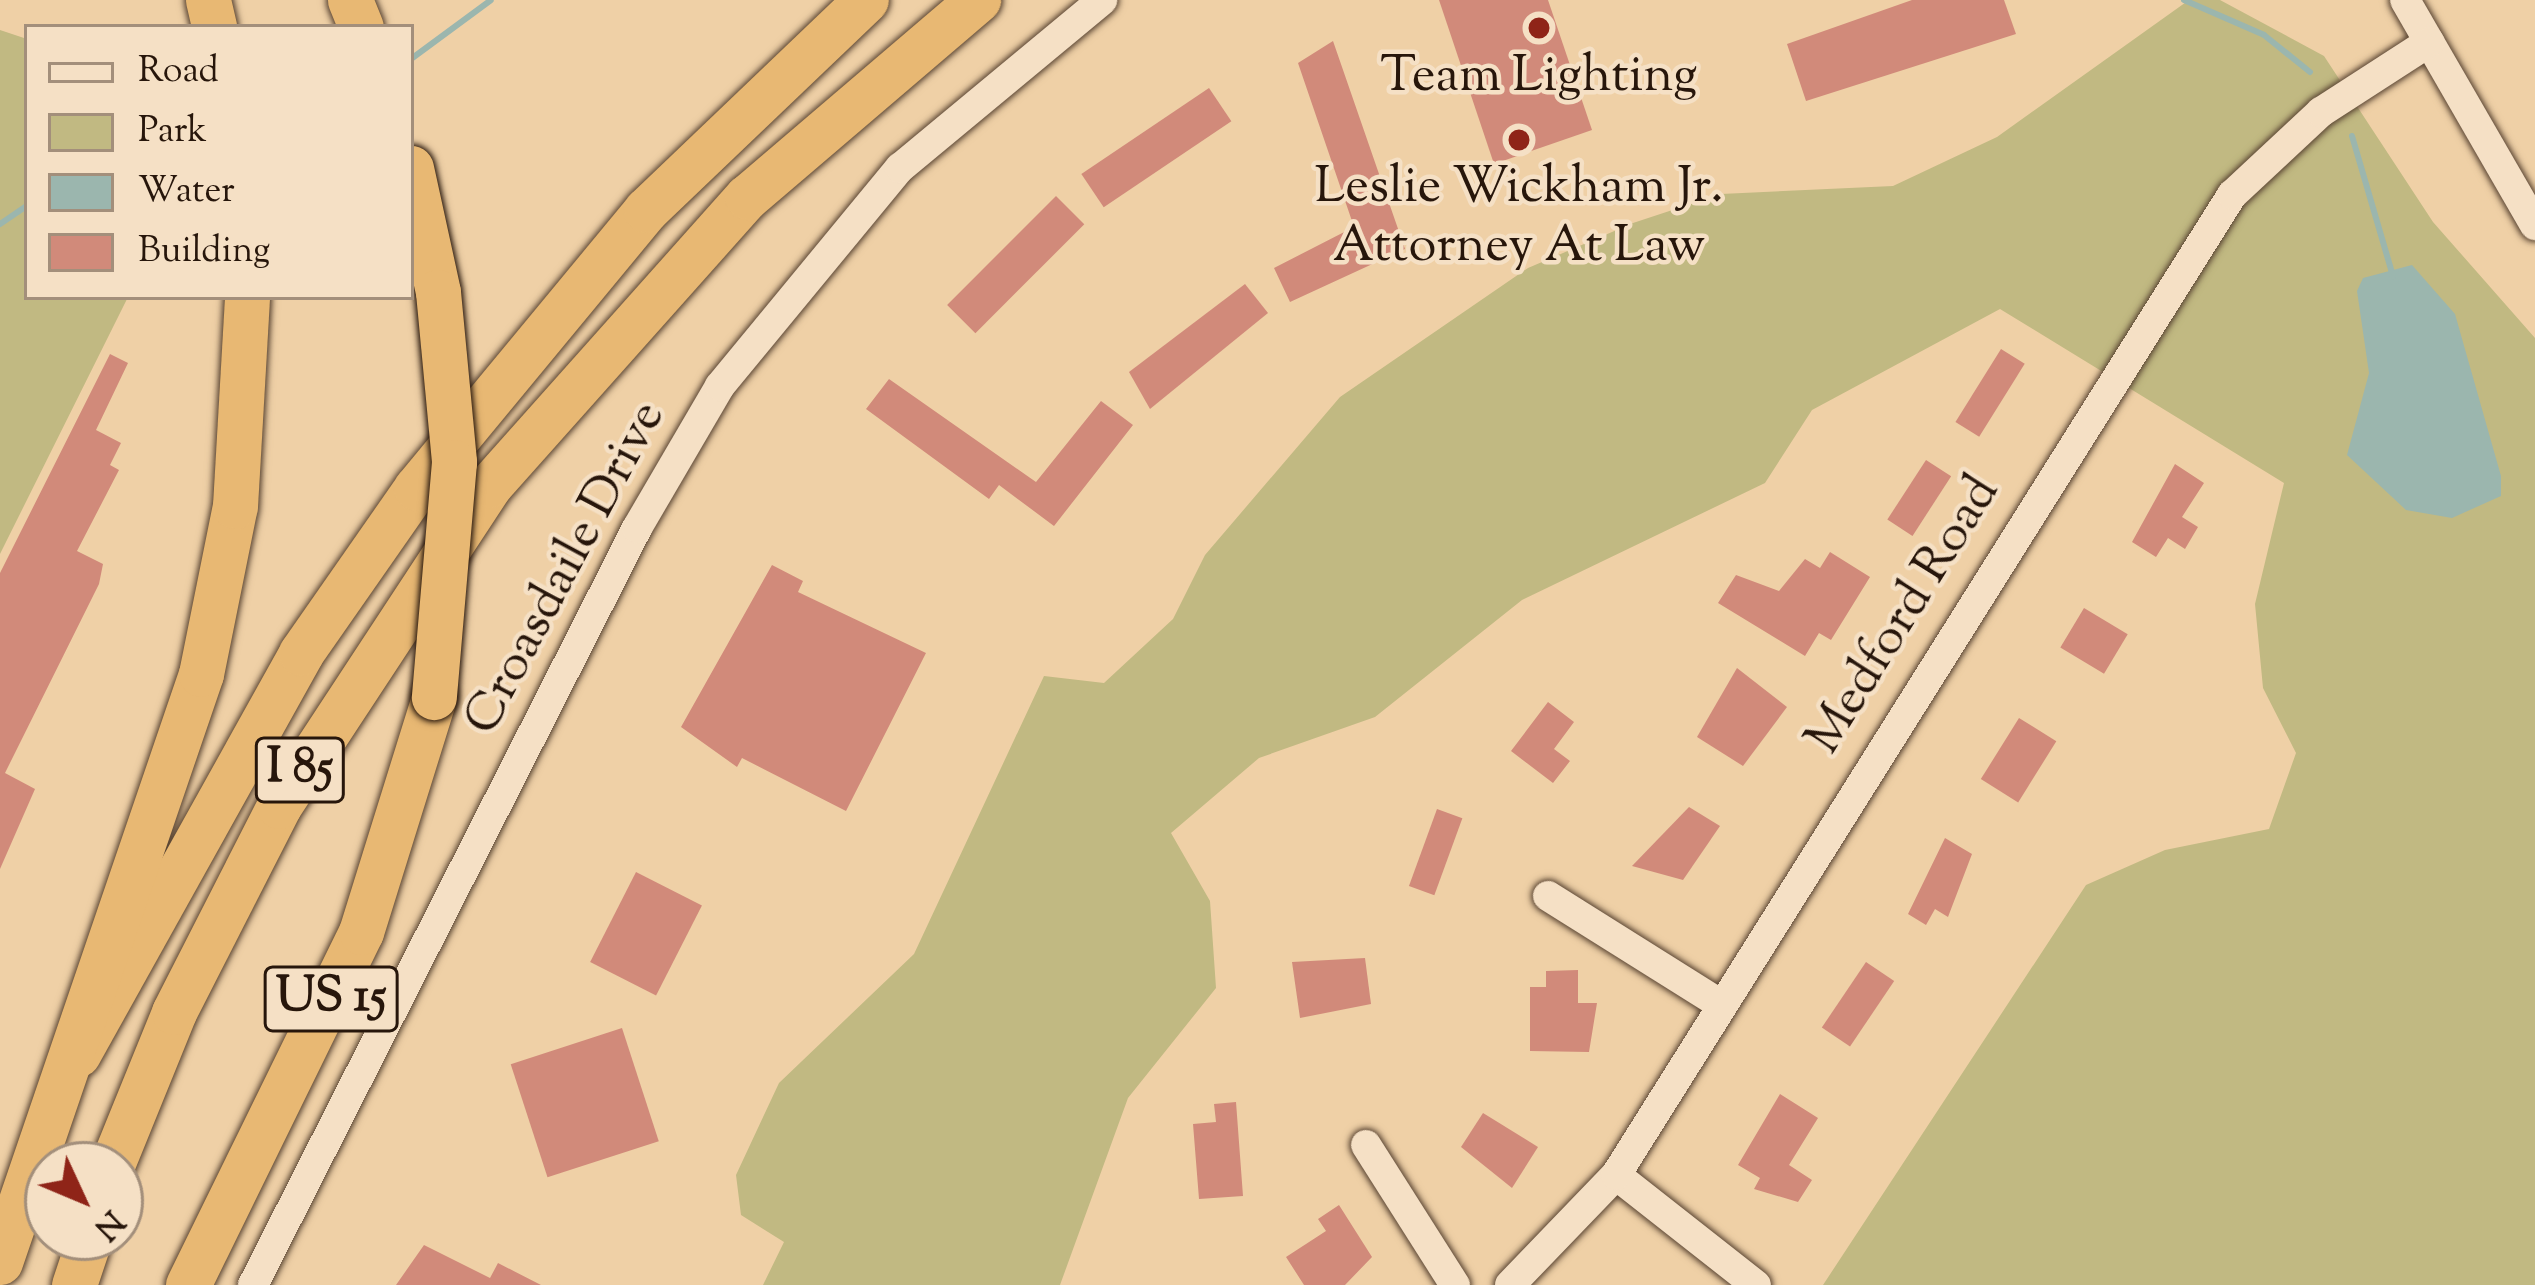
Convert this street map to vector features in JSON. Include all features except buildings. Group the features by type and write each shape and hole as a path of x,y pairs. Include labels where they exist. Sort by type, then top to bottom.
{"highway":[{"name":"I 85","path":"0,1262 78,1054 247,743 416,488 646,210 866,0"},
{"name":"I 85","path":"122,1141 174,1012 279,806 490,485 747,197 978,0"},
{"name":"US 15","path":"188,1285 361,932 434,698 454,462 438,292 414,182"},
{"path":"78,1054 215,616 235,506 247,300"}],"street":[{"name":"Croasdaile Drive","path":"254,1285 637,528 720,386 900,168 1102,0"},
{"path":"2404,0 2535,224"},
{"name":"Medford Road","path":"1510,1285 1616,1175 2232,195 2321,112 2429,42"},
{"path":"1548,896 1720,1004"},
{"path":"1366,1144 1455,1285"},
{"path":"1616,1175 1756,1285"}],"green space":[{"path":"2189,0 2220,0 2324,56 2433,222 2535,338 2535,1285 1823,1285 2086,885 2165,850 2269,829 2296,753 2263,688 2255,604 2284,483 2000,309 1812,410 1765,483 1522,600 1375,717 1259,758 1171,833 1210,901 1216,988 1128,1098 1060,1285 763,1285 784,1242 741,1215 736,1175 779,1083 914,954 1044,676 1104,683 1173,619 1205,555 1340,397 1528,268 1633,223 1721,194 1893,186 1997,137"},
{"path":"0,30 24,38 24,300 127,300 0,554"}],"water":[{"path":"2412,265 2455,314 2501,476 2501,496 2452,518 2406,510 2347,455 2369,373 2357,291 2363,278"}],"waterway":[{"path":"414,57 491,0"},
{"path":"2184,0 2264,35 2310,72"},
{"path":"2352,136 2393,276"},
{"path":"0,224 24,208"}],"place":[{"name":"Team Lighting","path":"1539,28"},
{"name":"Leslie Wickham Jr. Attorney At Law","path":"1519,140"}]}
